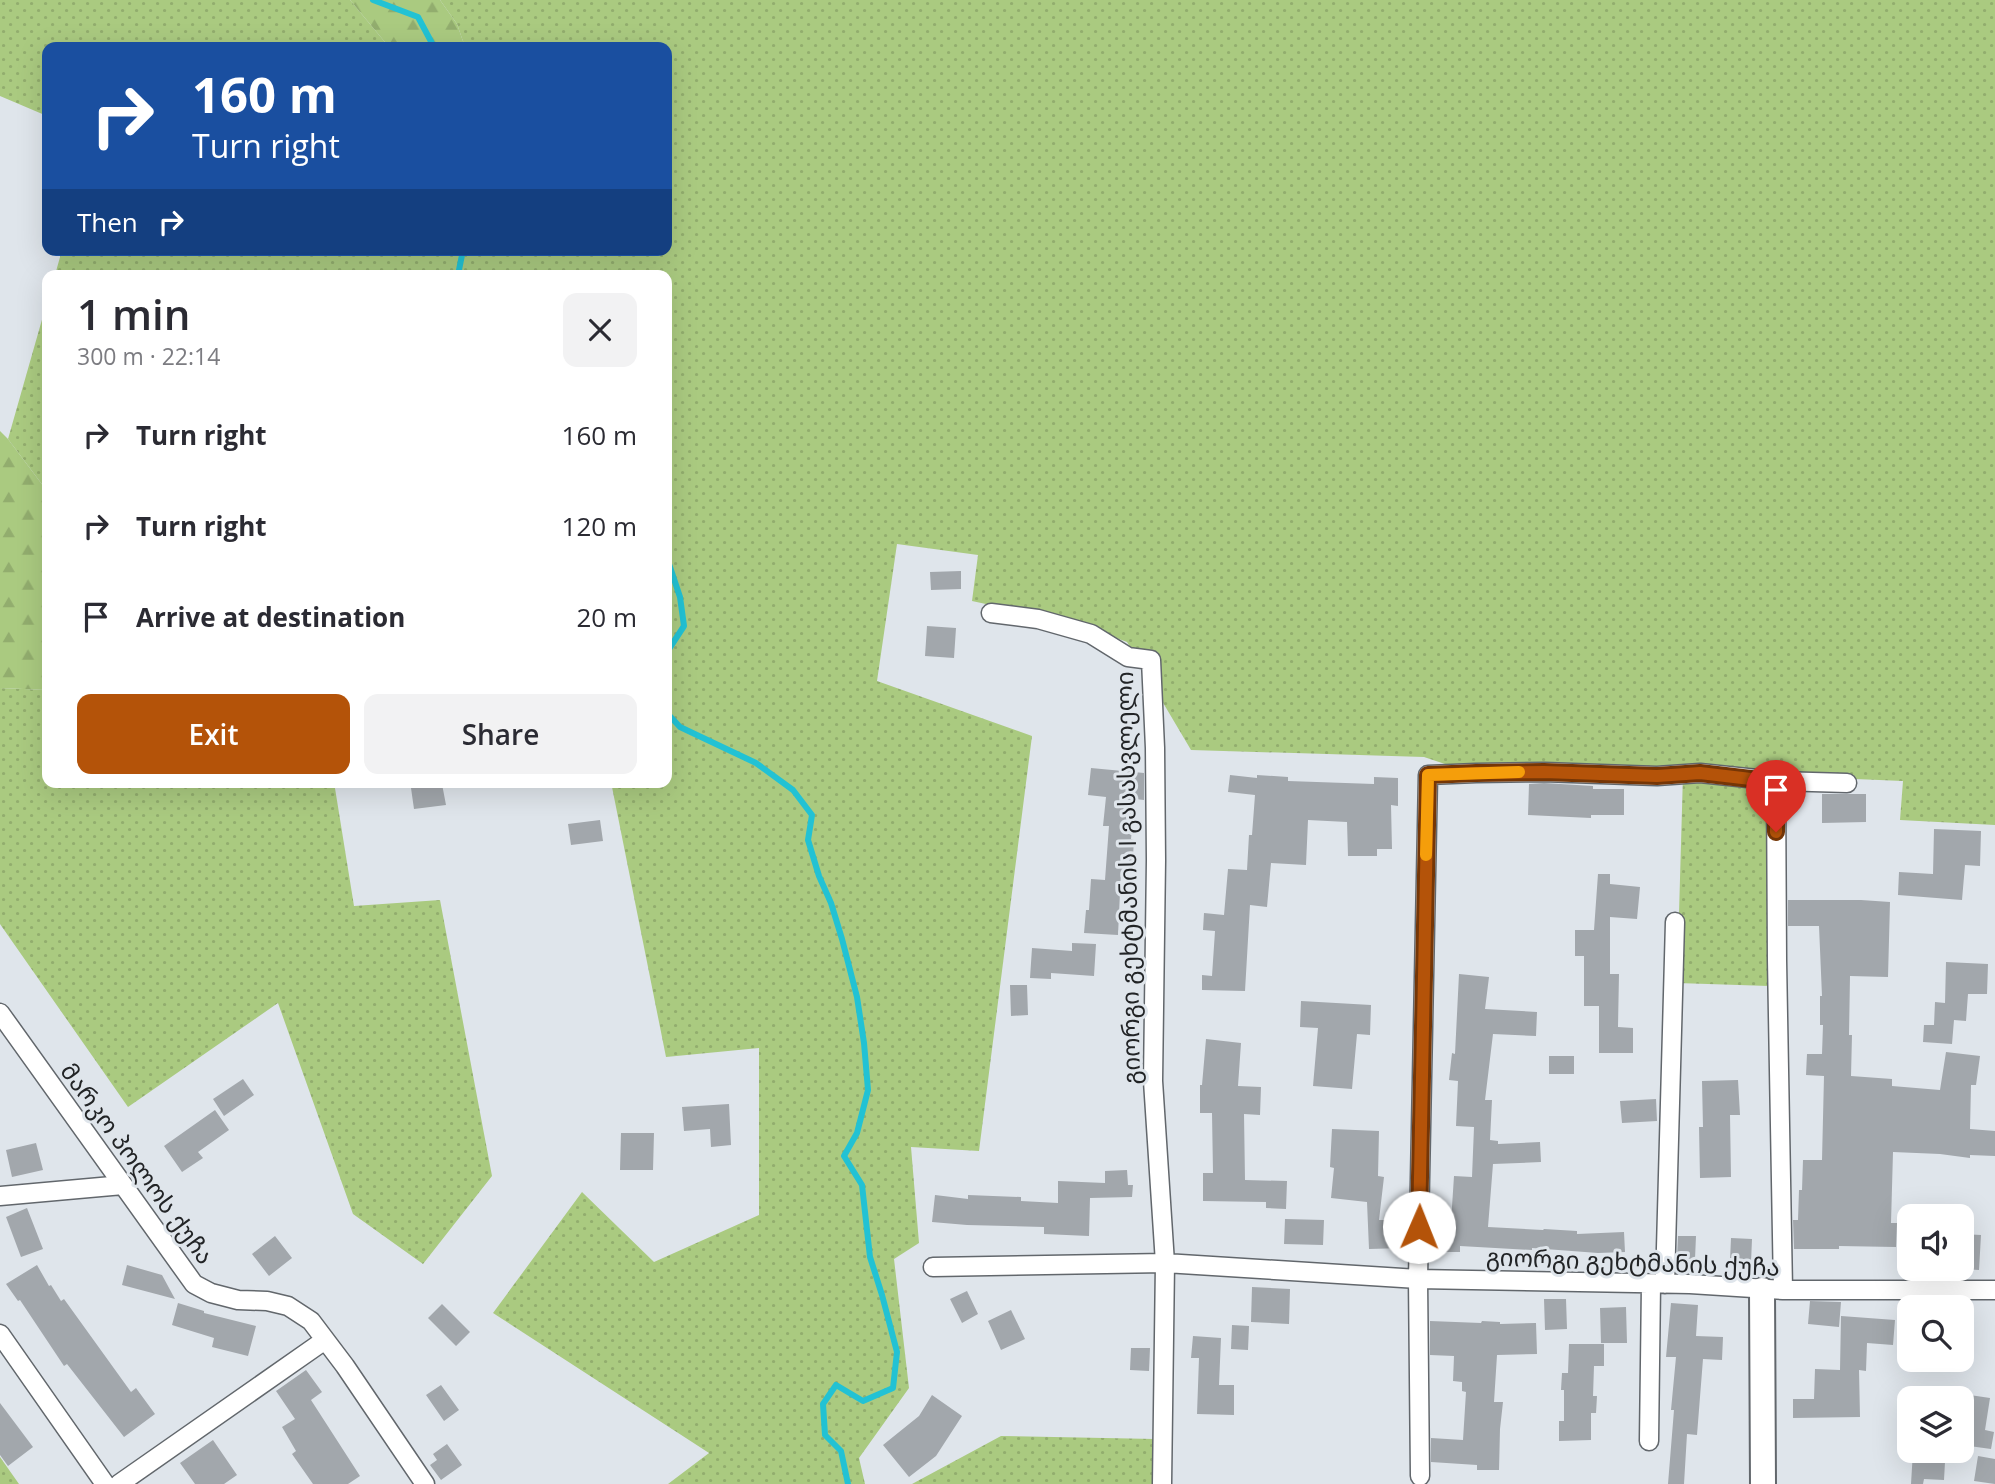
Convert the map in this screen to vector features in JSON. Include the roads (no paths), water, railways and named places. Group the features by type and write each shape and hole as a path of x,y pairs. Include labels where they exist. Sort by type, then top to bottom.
{"street":[{"name":"გიორგი გეხტმანის I გასასვლელი","path":"991,614 1038,619 1091,634 1128,657 1151,660 1156,860 1153,1081 1166,1263"},
{"path":"1420,1476 1418,1279 1428,775 1544,772 1657,776 1700,773 1776,782 1847,783"},
{"path":"1763,1484 1772,1290 1777,946 1776,782"},
{"path":"1649,1441 1675,922"},
{"name":"მარკო პოლოს ქუჩა","path":"0,1013 194,1284 211,1293 238,1300 267,1301 288,1306 311,1321 425,1484"},
{"path":"0,1196 123,1185"},
{"name":"გიორგი გეხტმანის ქუჩა","path":"933,1268 1166,1263 1418,1279 1690,1284 1772,1290 1995,1290"},
{"path":"1162,1484 1166,1263"},
{"path":"0,1335 105,1484"},
{"path":"119,1484 325,1340"}],"waterway":[{"path":"373,0 418,17 431,42"},
{"path":"459,270 462,256"},
{"path":"672,573 680,597 684,626 672,644"},
{"path":"672,718 680,727 756,763 793,790 812,815 808,840 831,903 857,997 868,1090 857,1133 844,1156 862,1185 870,1257 897,1352 893,1388 863,1401 836,1385 823,1404 825,1435 841,1451 848,1484"}]}
